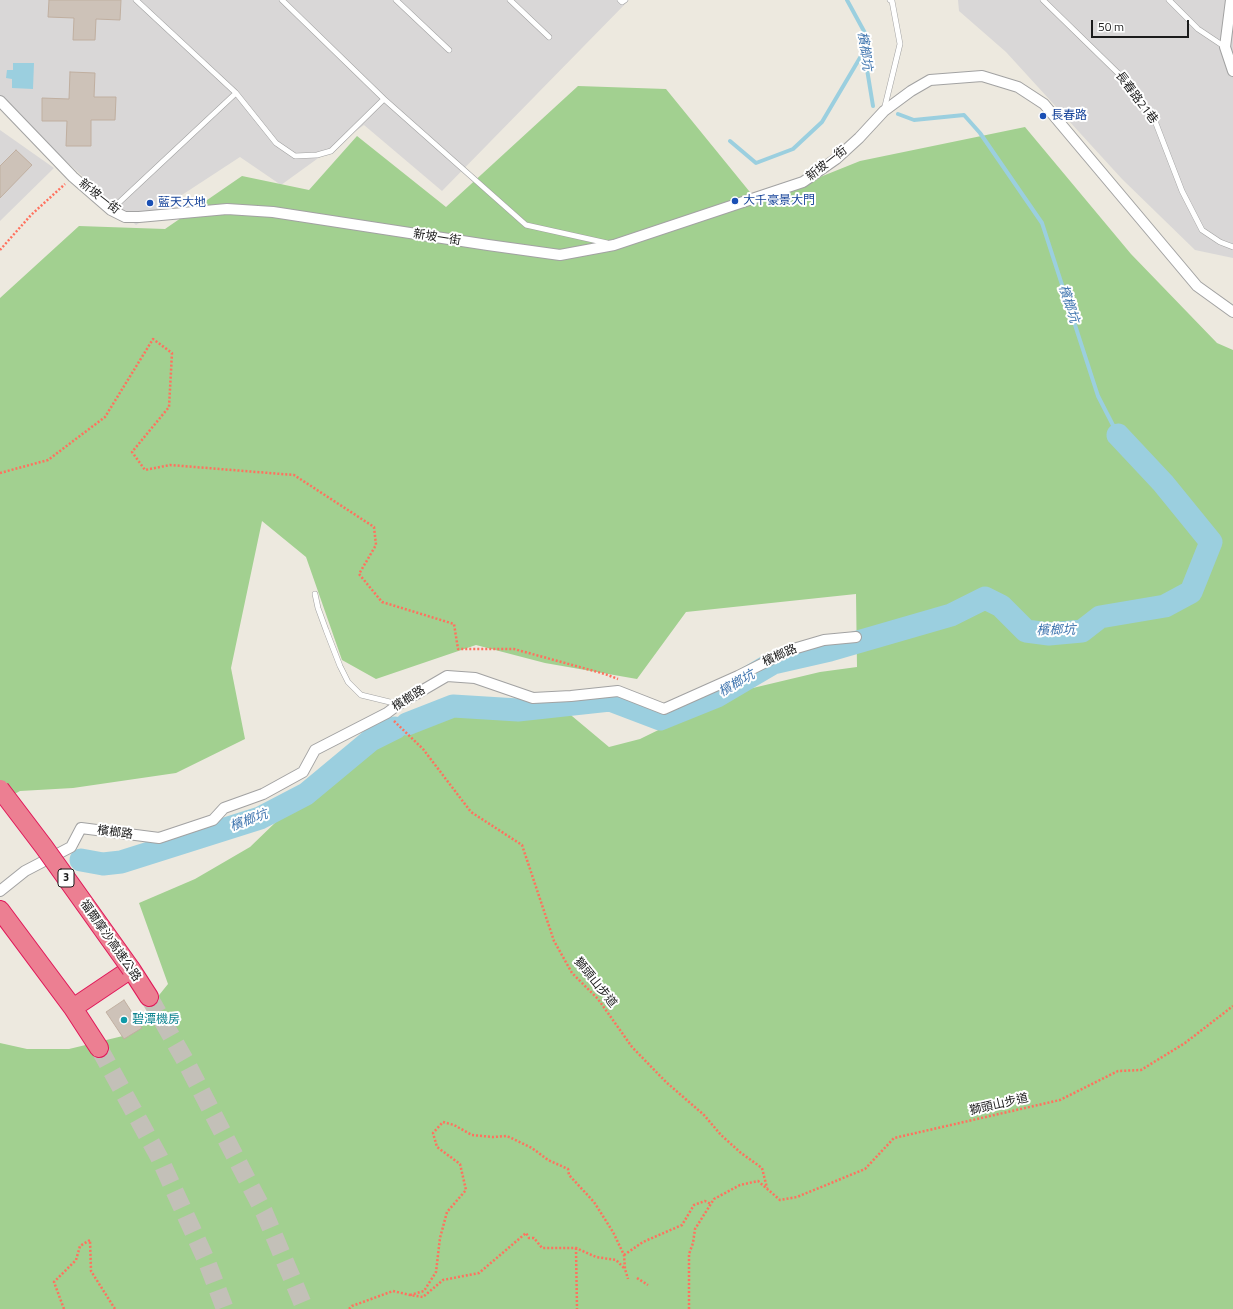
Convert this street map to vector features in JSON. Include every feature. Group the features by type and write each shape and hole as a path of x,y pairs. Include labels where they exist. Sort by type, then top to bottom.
{"highway":[{"name":"福爾摩沙高速公路","path":"0,789 44,847 131,969 149,997"},
{"path":"0,910 73,1008 100,1048"},
{"path":"73,1008 131,969"}],"street":[{"path":"1231,0 1226,47 1233,71"},
{"path":"884,111 911,91 930,80 982,76 1018,87 1044,104 1197,286 1233,312"},
{"name":"新坡一街","path":"1,103 73,177 111,210 125,217 227,209 273,212 488,245 560,254 614,245 803,182 836,159 859,138 884,111"},
{"name":"檳榔路","path":"0,891 25,871 70,847 81,828 159,838 213,820 224,808 263,794 303,772 315,750 387,714 399,704 447,676 475,678 533,698 618,691 664,710 790,650 824,640 856,637"}],"lane":[{"path":"136,0 236,93 276,143 295,156 317,156 331,151 384,99"},
{"path":"282,0 384,99 526,225 614,245"},
{"path":"396,0 449,50"},
{"path":"510,0 549,36"},
{"path":"620,0 622,2 625,0"},
{"path":"884,111 900,44 892,1 890,0"},
{"name":"長春路21巷","path":"1043,0 1121,76 1155,121 1182,191 1202,230 1220,242 1233,247"},
{"path":"1169,0 1198,29 1226,47"},
{"path":"111,210 236,93"},
{"path":"315,594 318,608 326,630 348,682 361,694 399,704"}],"path":[{"path":"0,250 31,215 73,177"},
{"path":"0,473 48,460 105,416 153,339 172,353 169,407 132,452 145,470 170,465 294,475 374,526 376,545 359,574 382,602 454,624 458,649 514,649 605,674 620,680"},
{"name":"獅頭山步道","path":"392,718 423,749 471,812 522,845 554,941 572,973 598,999 632,1047 666,1082 704,1115 721,1136 762,1168 767,1189"},
{"name":"獅頭山步道","path":"711,1204 714,1199 740,1185 758,1181 780,1200 797,1197 865,1169 894,1138 1060,1100 1118,1070 1140,1070 1184,1044 1233,1006"},
{"path":"410,1295 424,1291 436,1272 440,1238 447,1212 466,1190 460,1164 438,1147 435,1140 433,1133 443,1122 454,1125 472,1135 493,1137 507,1136 532,1148 548,1160 568,1169 569,1175 594,1202 613,1232 624,1255 625,1269 628,1279"},
{"path":"624,1255 643,1242 682,1225 694,1205 705,1201 711,1204 695,1229 693,1243 689,1254 690,1309"},
{"path":"349,1309 352,1306 393,1291 423,1296 442,1280 479,1273 526,1233 529,1238 534,1238 542,1248 576,1248 596,1257 616,1260 625,1269"},
{"path":"64,1309 54,1282 76,1260 80,1246 90,1240 91,1271 115,1309"},
{"path":"576,1248 577,1309"},
{"path":"637,1278 648,1285"}],"shaded area":[{"path":"0,0 629,0 442,191 364,125 281,185 240,157 136,225 0,101"},
{"path":"958,0 1233,0 1233,258 1195,250 1122,179 1006,52 959,11"},
{"path":"0,130 54,168 0,221"}],"green space":[{"path":"578,86 666,89 758,202 860,161 1025,127 1131,254 1217,343 1233,350 1233,1309 0,1309 0,1043 27,1049 69,1049 127,1035 168,984 139,903 195,879 250,847 306,793 420,707 566,711 609,747 640,739 736,692 820,672 857,667 856,594 686,612 637,679 545,663 476,645 376,679 342,660 306,557 262,521 231,668 245,739 176,773 73,788 20,791 0,802 0,298 79,226 165,229 242,176 309,190 357,136 446,207"}],"water":[{"path":"13,63 34,63 33,89 12,88 12,79 6,78 7,70 13,70"}],"building":[{"path":"49,0 121,0 120,20 96,19 95,40 73,40 74,18 48,17"},
{"path":"70,72 95,73 94,97 116,97 115,120 91,120 91,146 66,146 67,121 42,121 42,98 69,99"},
{"path":"16,150 32,165 0,198 0,166"},
{"name":"碧潭機房","path":"124,1000 142,1028 124,1039 106,1012"}],"waterway":[{"name":"檳榔坑","path":"847,0 865,33 864,51 873,106"},
{"path":"730,141 756,163 793,149 822,122 864,51"},
{"name":"檳榔坑","path":"898,114 914,120 964,115 980,133 1042,223 1098,396 1118,435"},
{"name":"檳榔坑","path":"407,724 453,706 518,710 610,700 660,719 717,696 773,663 830,650 951,615 985,598 1001,606 1026,631 1049,634 1082,631 1100,617 1165,606 1191,592 1211,542 1163,483 1118,435"},
{"name":"檳榔坑","path":"81,860 103,864 121,862 260,818 306,794 371,740 395,728"}],"tunnel":[{"path":"149,997 186,1062 264,1212 305,1309"},
{"path":"99,1048 159,1157 207,1262 225,1309"}],"place":[{"name":"長春路","path":"1043,116"},
{"name":"大千豪景大門","path":"735,201"},
{"name":"藍天大地","path":"150,203"},
{"name":"碧潭機房","path":"124,1020"}]}
